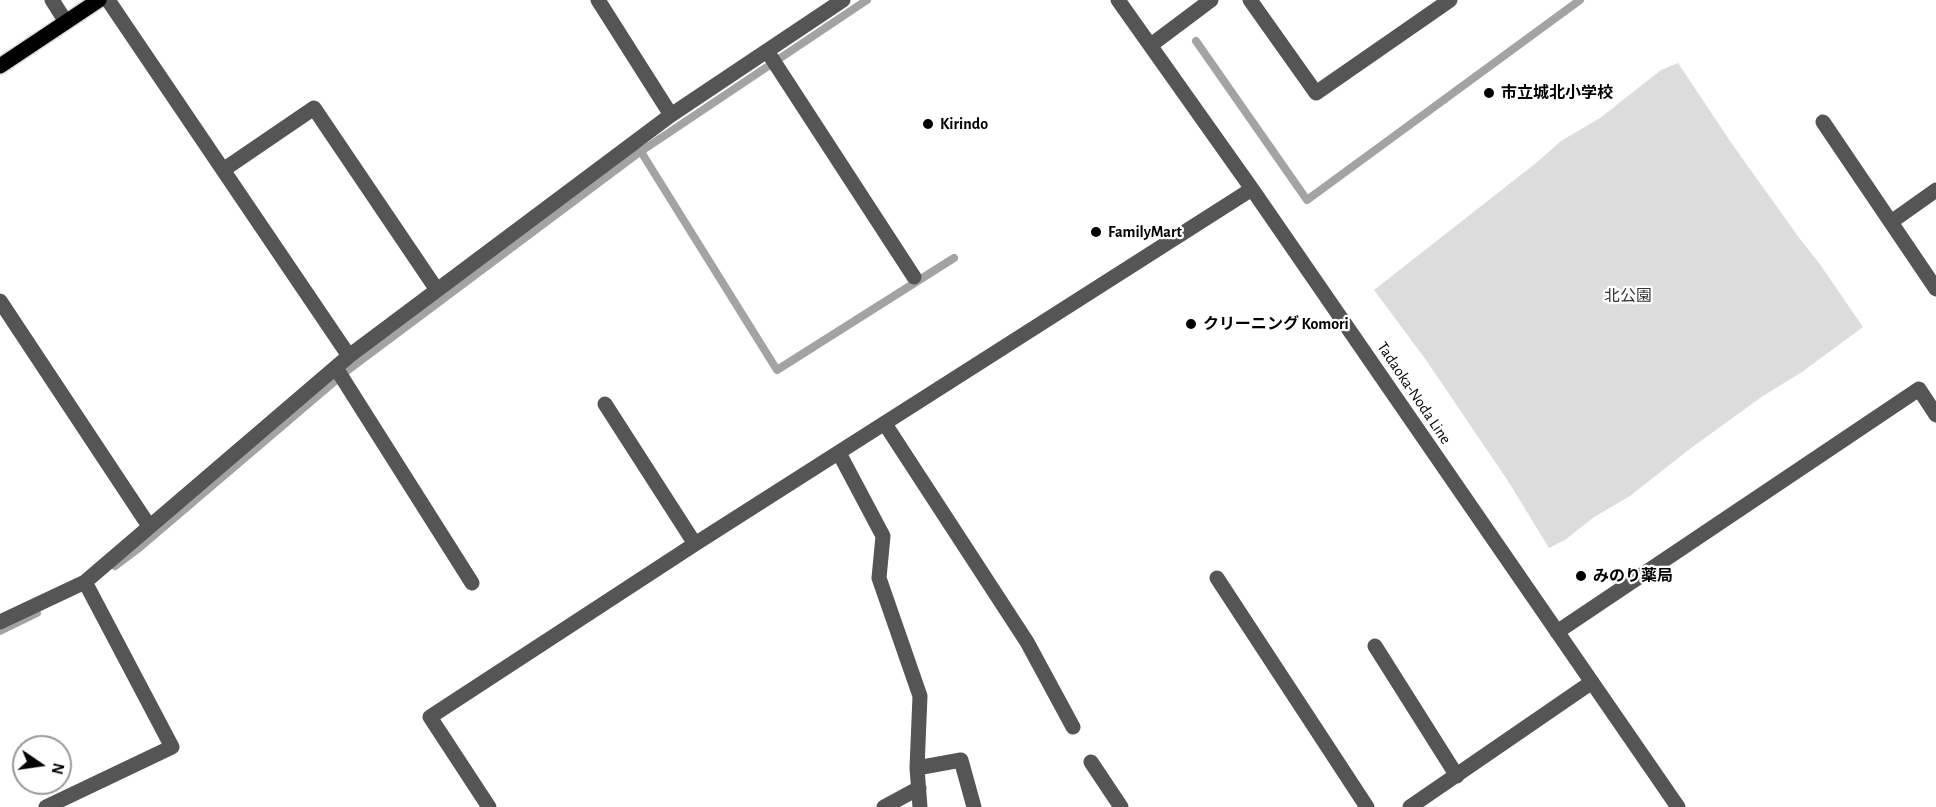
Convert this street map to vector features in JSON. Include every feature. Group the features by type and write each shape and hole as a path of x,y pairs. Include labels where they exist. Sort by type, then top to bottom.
{"main road":[{"path":"0,66 99,0"}],"street":[{"path":"52,0 66,22"},
{"path":"108,0 349,356"},
{"path":"598,0 671,115"},
{"path":"0,622 85,582 349,356 671,115 843,0"},
{"name":"Tadaoka-Noda Line","path":"1118,0 1252,189 1678,807"},
{"path":"1150,45 1211,0"},
{"path":"1250,0 1316,93 1450,0"},
{"path":"767,51 914,277"},
{"path":"224,170 314,108 437,290"},
{"path":"1823,122 1936,289"},
{"path":"489,807 430,717 695,544 1252,189"},
{"path":"1891,222 1936,190"},
{"path":"0,302 149,526"},
{"path":"336,368 472,583"},
{"path":"1557,632 1918,389 1936,415"},
{"path":"605,404 695,544"},
{"path":"885,424 1027,642 1073,726"},
{"path":"838,453 883,536 879,578 920,696 917,768 920,807"},
{"path":"1217,578 1367,807"},
{"path":"46,807 172,747 85,582"},
{"path":"1376,646 1457,776"},
{"path":"1410,807 1592,682"},
{"path":"917,768 961,760 974,807"},
{"path":"1091,762 1121,807"},
{"path":"884,807 919,788"}],"green space":[{"name":"北公園","path":"1678,63 1732,144 1863,327 1691,448 1630,496 1594,517 1565,540 1549,548 1508,481 1426,360 1374,290 1561,141 1600,118 1661,70"}],"waterway":[{"path":"115,566 348,370 637,154 867,0"},
{"path":"1196,41 1307,200 1580,0"},
{"path":"643,155 777,370 954,258"},
{"path":"0,631 37,613"}],"place":[{"name":"市立城北小学校","path":"1489,93"},
{"name":"Kirindo","path":"928,124"},
{"name":"FamilyMart","path":"1096,232"},
{"name":"クリーニング Komori","path":"1191,324"},
{"name":"みのり薬局","path":"1581,576"}]}
